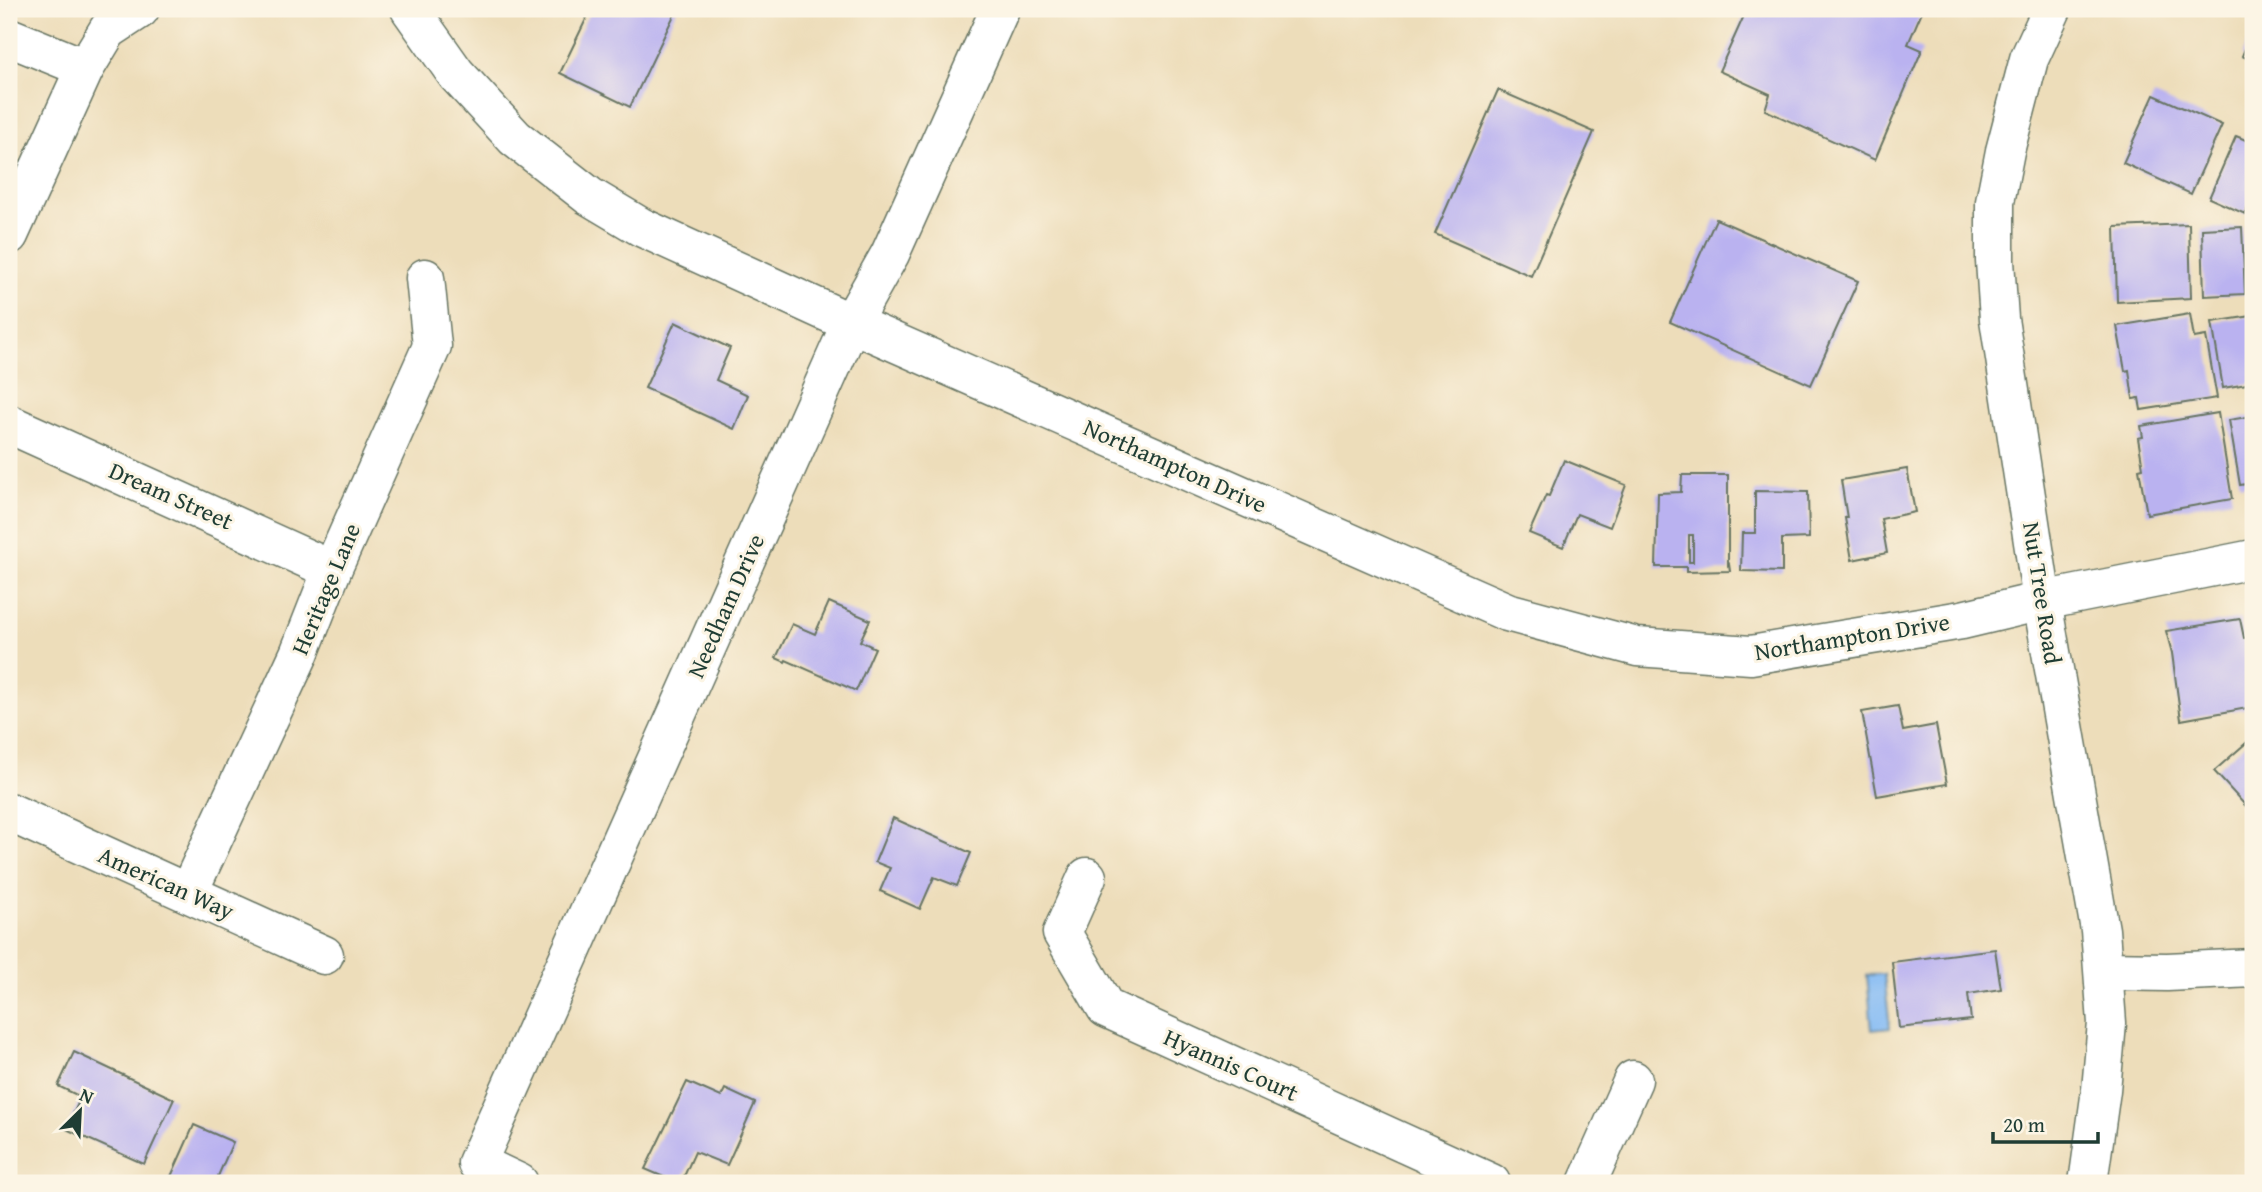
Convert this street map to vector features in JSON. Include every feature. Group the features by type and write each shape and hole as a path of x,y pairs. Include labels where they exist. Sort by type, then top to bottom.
{"street":[{"path":"9,235 85,68 108,30 140,9"},
{"name":"Northampton Drive","path":"410,9 456,74 515,138 579,188 640,226 851,323 1507,612 1637,648 1751,654 1962,620 2042,601 2253,559"},
{"name":"Needham Drive","path":"520,1183 477,1163 851,323 890,254 1000,9"},
{"name":"Nut Tree Road","path":"2052,9 2029,59 2005,151 1995,213 1994,261 1999,319 2042,601 2100,930 2107,1023 2088,1183"},
{"path":"9,37 85,68"},
{"name":"Heritage Lane","path":"188,893 299,654 332,570 432,346 425,278"},
{"name":"Dream Street","path":"9,424 332,570"},
{"name":"American Way","path":"9,812 324,955"},
{"name":"Hyannis Court","path":"1087,877 1062,933 1106,1008 1491,1183"},
{"path":"2104,971 2167,972 2253,968"},
{"path":"1587,1183 1633,1080"}],"water":[{"path":"1884,974 1890,1028 1872,1030 1867,975"}],"building":[{"path":"591,9 677,9 630,107 560,73"},
{"path":"1747,9 1923,9 1908,44 1922,50 1875,160 1765,110 1770,94 1719,71"},
{"path":"2253,30 2253,61 2242,56"},
{"path":"1498,90 1594,132 1531,276 1435,234"},
{"path":"2154,95 2222,125 2191,194 2123,163"},
{"path":"2236,136 2253,143 2253,196 2245,214 2209,198"},
{"path":"1716,219 1858,281 1811,385 1670,322"},
{"path":"2189,224 2191,298 2117,302 2115,227"},
{"path":"2242,227 2245,294 2204,296 2202,229"},
{"path":"2190,314 2194,338 2206,336 2217,398 2141,410 2139,398 2133,399 2129,370 2125,371 2117,326"},
{"path":"2252,316 2253,383 2223,388 2212,322"},
{"path":"675,322 730,348 716,380 748,395 734,429 645,388"},
{"path":"2218,413 2232,499 2147,514 2139,469 2143,468 2138,438 2143,437 2141,426"},
{"path":"2253,416 2253,483 2240,485 2229,420"},
{"path":"1564,460 1626,485 1610,527 1577,514 1563,547 1529,533"},
{"path":"1907,469 1915,512 1881,519 1887,553 1852,560 1841,480"},
{"path":"1682,475 1728,475 1730,571 1686,572 1686,567 1656,567 1658,493 1681,492","holes":["1689,535 1693,535 1693,562 1689,562"]},
{"path":"1755,491 1808,492 1809,538 1782,539 1782,572 1741,571 1742,533 1755,533"},
{"path":"829,602 870,620 860,641 875,648 856,691 776,658 792,624 815,634"},
{"path":"2240,619 2244,638 2253,637 2253,707 2181,720 2172,653 2166,631"},
{"path":"1898,706 1903,731 1936,725 1947,784 1877,796 1862,712"},
{"path":"2253,737 2253,814 2214,771"},
{"path":"893,818 971,853 957,886 934,877 920,909 880,891 890,868 875,862"},
{"path":"1995,949 2001,989 1968,994 1971,1020 1899,1028 1892,962"},
{"path":"74,1052 174,1099 144,1164 66,1129 81,1097 58,1086"},
{"path":"687,1082 721,1097 725,1089 755,1103 727,1165 695,1152 681,1183 678,1183 645,1169"},
{"path":"194,1125 233,1142 215,1183 169,1181"}]}
